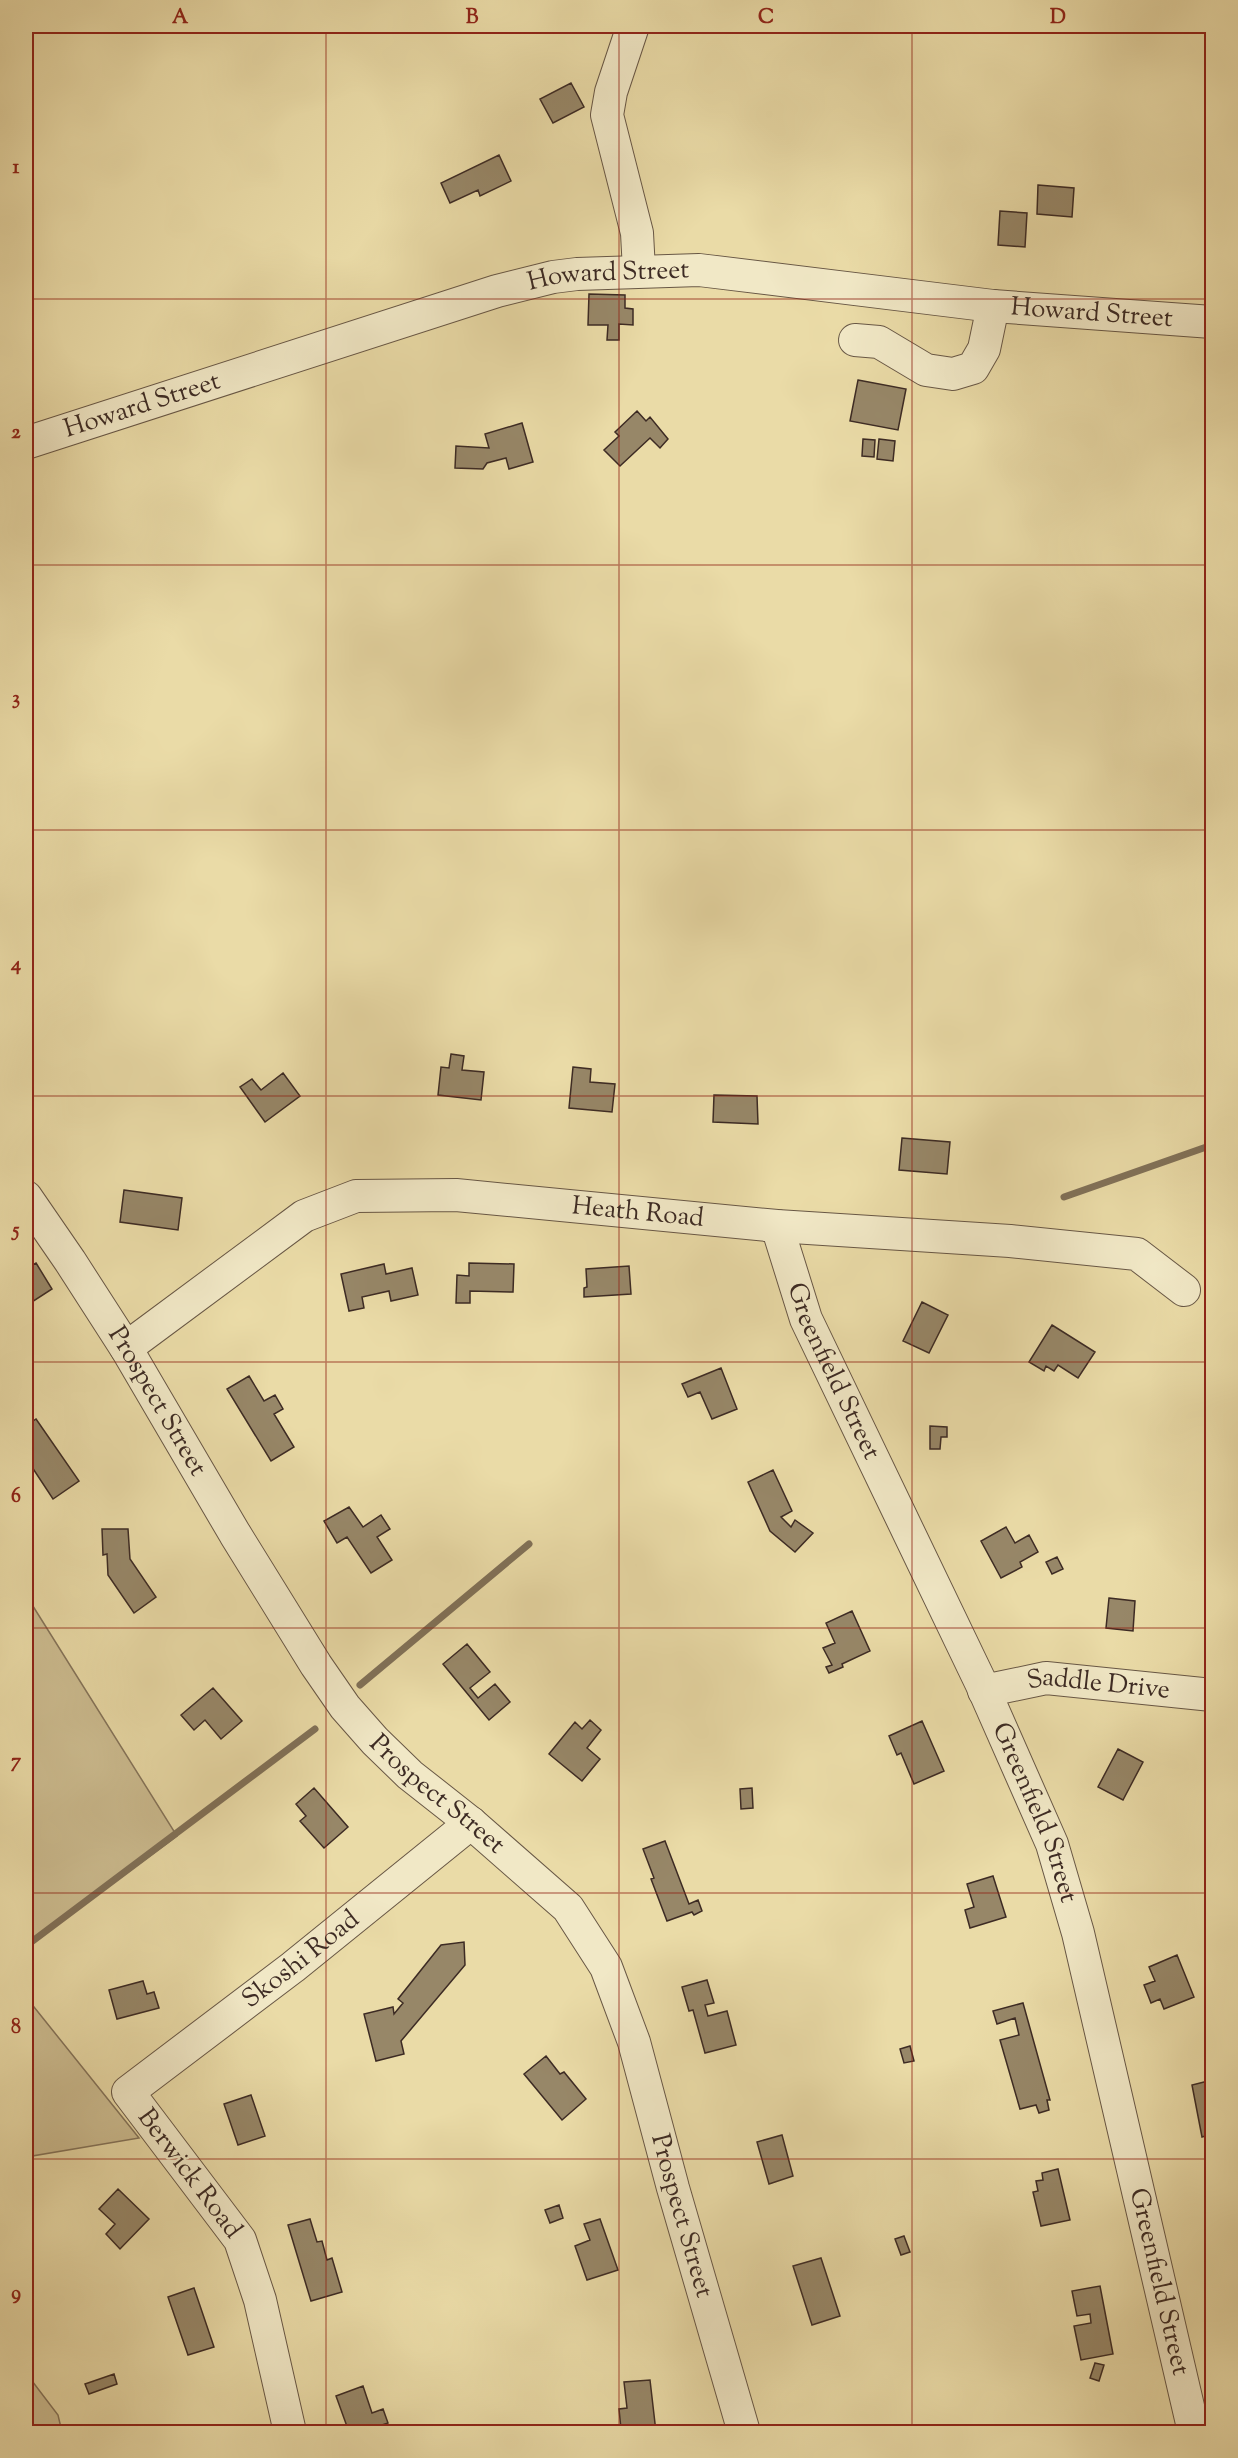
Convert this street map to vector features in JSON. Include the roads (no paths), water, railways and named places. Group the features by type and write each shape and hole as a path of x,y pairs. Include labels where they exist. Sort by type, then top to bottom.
{"street":[{"path":"633,26 611,92 607,115 637,233 639,270"},
{"name":"Howard Street","path":"26,443 525,283 577,274 639,270 699,270 993,306 1212,322"},
{"path":"855,340 879,342 926,370 953,374 973,368 984,349 993,306"},
{"name":"Heath Road","path":"126,1348 304,1216 356,1196 456,1195 777,1226 1010,1241 1137,1254 1184,1290"},
{"name":"Prospect Street","path":"26,1197 126,1348 235,1534 316,1665 345,1707 375,1741 410,1774 471,1823 568,1908 606,1967 634,2042 670,2178 744,2433"},
{"name":"Greenfield Street","path":"777,1226 806,1319 984,1691 1052,1844 1078,1933 1194,2433"},
{"name":"Saddle Drive","path":"984,1691 1046,1678 1212,1695"},
{"name":"Skoshi Road","path":"128,2092 293,1966 471,1823"},
{"name":"Berwick Road","path":"128,2092 240,2240 260,2300 290,2433"}],"waterway":[{"path":"1064,1197 1212,1145"},
{"path":"360,1685 529,1544"},
{"path":"26,1946 315,1729"}]}
